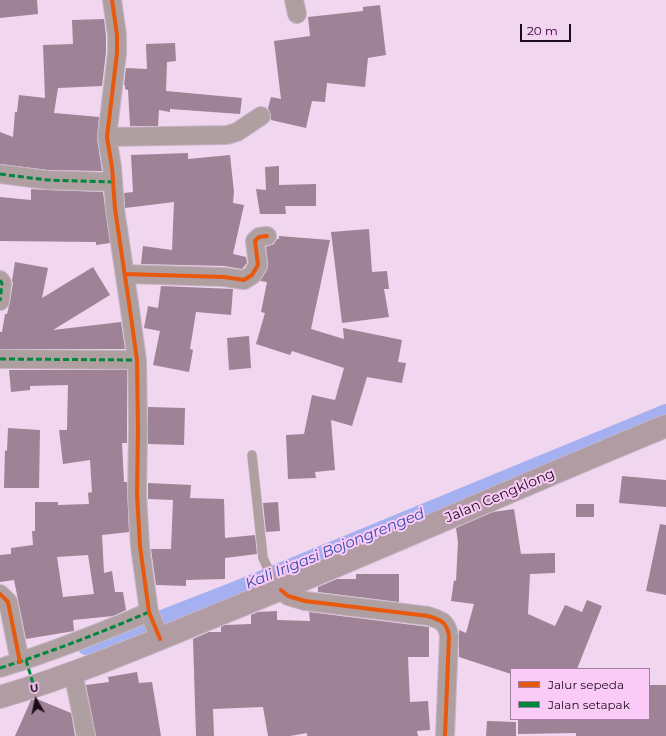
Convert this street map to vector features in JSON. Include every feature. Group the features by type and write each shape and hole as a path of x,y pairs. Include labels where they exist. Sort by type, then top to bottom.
{"main road":[{"name":"Jalan Cengklong","path":"0,697 73,672 154,626 277,586 666,426"}],"street":[{"path":"0,668 24,661 102,632 154,626 140,546 137,494 137,360 114,209 113,182 107,137 117,35 112,0"},
{"path":"107,137 227,135 237,132 261,116"},
{"path":"0,174 47,180 113,182"},
{"path":"125,274 224,277 244,280 252,275 259,262 255,241 259,237 267,236"},
{"path":"0,280 2,283 0,301"},
{"path":"0,359 137,360"},
{"path":"277,586 288,596 305,601 428,616 440,620 447,626 449,636 445,736"},
{"path":"0,594 8,602 24,661 34,685"},
{"path":"73,672 86,736"}],"lane":[{"path":"252,455 265,564 277,586"}],"building":[{"path":"0,0 37,0 38,14 0,18"},
{"path":"380,5 386,55 368,58 365,87 327,83 325,102 312,101 306,128 271,120 271,115 268,108 271,97 281,99 274,41 310,36 308,17 363,11 363,7"},
{"path":"104,19 106,52 102,86 58,88 54,113 99,117 97,138 102,171 48,170 0,164 0,132 13,137 15,112 17,112 19,95 45,98 43,45 73,44 72,20"},
{"path":"175,43 176,61 167,62 166,91 242,98 240,114 170,109 170,112 159,110 158,126 130,126 128,90 125,89 124,85 126,68 147,69 146,44"},
{"path":"188,153 188,159 230,155 234,192 233,203 244,205 233,254 246,257 247,263 242,269 224,266 141,264 143,246 172,250 174,202 125,208 124,193 133,192 131,155"},
{"path":"279,166 279,185 316,184 316,206 285,206 286,214 260,214 256,189 266,190 265,167"},
{"path":"31,189 103,192 110,243 96,245 96,242 0,241 0,197 31,200"},
{"path":"369,229 372,272 387,271 389,289 384,289 389,317 342,323 331,232"},
{"path":"279,236 330,240 311,329 344,339 343,328 402,340 398,362 406,363 402,383 367,377 352,426 331,420 335,470 315,472 316,478 288,479 286,435 304,434 312,395 335,400 344,368 292,351 290,355 256,344 265,313 261,312 267,282 260,281 267,270 268,264 266,247 274,244 277,239 279,239"},
{"path":"15,262 48,268 42,298 93,267 110,295 53,330 121,322 125,349 0,349 0,332 2,332 5,314 7,314 10,302"},
{"path":"161,286 233,289 231,315 196,312 190,349 193,350 189,372 153,365 160,331 144,328 148,306 158,308"},
{"path":"249,336 251,368 229,370 227,338"},
{"path":"9,370 127,370 127,443 122,443 124,482 127,482 129,532 102,535 104,573 112,571 115,592 123,592 126,610 113,616 73,620 74,631 26,639 14,580 0,582 0,555 11,554 11,548 33,545 32,531 35,531 35,502 58,502 58,505 89,504 88,493 92,492 90,460 63,464 59,430 67,430 68,385 30,386 30,390 11,392","holes":["88,555 94,594 63,597 57,557"]},
{"path":"148,407 185,408 184,445 148,444"},
{"path":"8,428 40,430 39,488 4,488 5,450 7,451"},
{"path":"622,476 666,480 666,507 619,503"},
{"path":"148,483 191,485 190,498 224,499 225,538 255,535 257,554 225,558 225,579 186,580 186,586 156,585 151,549 171,549 173,500 148,499"},
{"path":"278,502 280,531 266,532 263,503"},
{"path":"576,504 594,504 594,517 576,517"},
{"path":"514,509 521,554 555,553 555,573 530,574 528,614 555,626 565,605 582,612 587,600 602,606 577,668 510,668 510,674 459,657 459,630 466,633 474,604 451,601 454,580 456,581 458,542 456,528 493,512"},
{"path":"660,524 666,525 666,595 646,591"},
{"path":"356,574 399,574 399,602 318,592 318,587 337,579 356,579"},
{"path":"277,611 277,620 310,621 309,612 429,627 429,657 408,657 410,702 428,701 430,730 417,731 418,736 307,736 307,733 290,736 268,736 263,707 213,709 214,736 196,736 193,639 209,632 221,632 221,627 225,625 251,624 251,615 258,612"},
{"path":"137,672 139,683 152,682 161,736 96,736 86,685 109,682 108,677"},
{"path":"650,685 666,685 666,736 576,736 576,733 518,734 518,720 650,720"},
{"path":"37,699 71,713 75,736 15,736 31,700"},
{"path":"487,721 516,722 516,736 486,736"}],"waterway":[{"name":"Kali Irigasi Bojongrenged","path":"86,646 126,633 229,593 666,413"}],"marked path":[{"path":"0,174 47,180 113,182"},
{"path":"0,280 2,283 0,301"},
{"path":"0,359 137,360"},
{"path":"0,668 75,642 149,612"},
{"path":"26,660 34,687"}],"cycle path":[{"path":"112,0 117,35 117,53 107,137 112,167 115,209 137,360 137,494 140,546 149,612 160,639"},
{"path":"125,274 224,277 244,280 252,275 258,265 255,241 259,237 267,236"},
{"path":"281,590 288,596 305,601 428,616 443,622 447,628 449,636 445,736"},
{"path":"0,594 8,602 20,662"}]}
